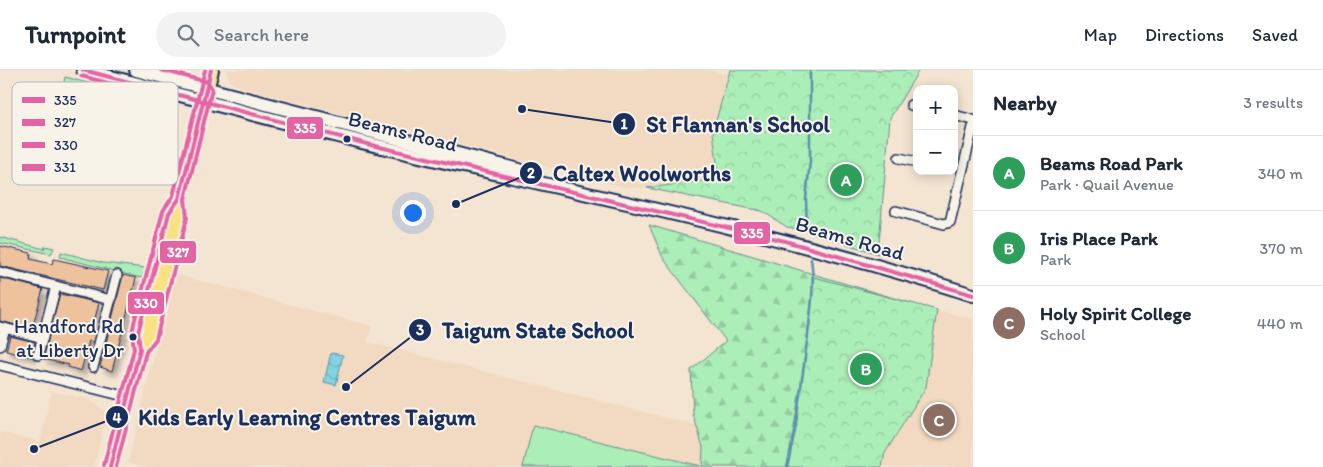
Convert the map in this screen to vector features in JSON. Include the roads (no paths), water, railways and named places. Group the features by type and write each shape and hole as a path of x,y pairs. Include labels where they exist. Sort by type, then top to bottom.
{"main road":[{"name":"Beams Road","path":"83,70 142,82"},
{"name":"Beams Road","path":"136,70 169,82"},
{"path":"110,467 140,349 150,337 181,216 179,199 211,70"},
{"name":"Beams Road","path":"178,85 205,95"},
{"name":"Beams Road","path":"178,89 205,95 467,167 685,215 851,258 973,295"}],"street":[{"path":"958,116 973,120"},
{"path":"958,172 973,127"},
{"path":"899,158 913,161"},
{"path":"896,211 948,224 957,175"},
{"path":"0,272 110,300"},
{"path":"93,367 117,275"},
{"path":"38,355 56,286"},
{"path":"0,346 2,328 43,338"},
{"path":"0,365 128,397"}],"water":[{"path":"331,353 343,355 336,385 324,382"}],"waterway":[{"path":"807,231 806,199 810,161 810,70"},
{"path":"787,467 794,434 810,316 813,287 811,259"}],"place":[{"name":"St Flannan's School","path":"522,109"},
{"name":"Beams Road Park","path":"846,180"},
{"name":"Caltex Woolworths","path":"456,204"},
{"name":"Handford Rd at Liberty Dr","path":"133,337"},
{"name":"Iris Place Park","path":"866,369"},
{"name":"Taigum State School","path":"346,387"},
{"name":"Holy Spirit College","path":"939,420"},
{"name":"Kids Early Learning Centres Taigum","path":"34,449"}]}
